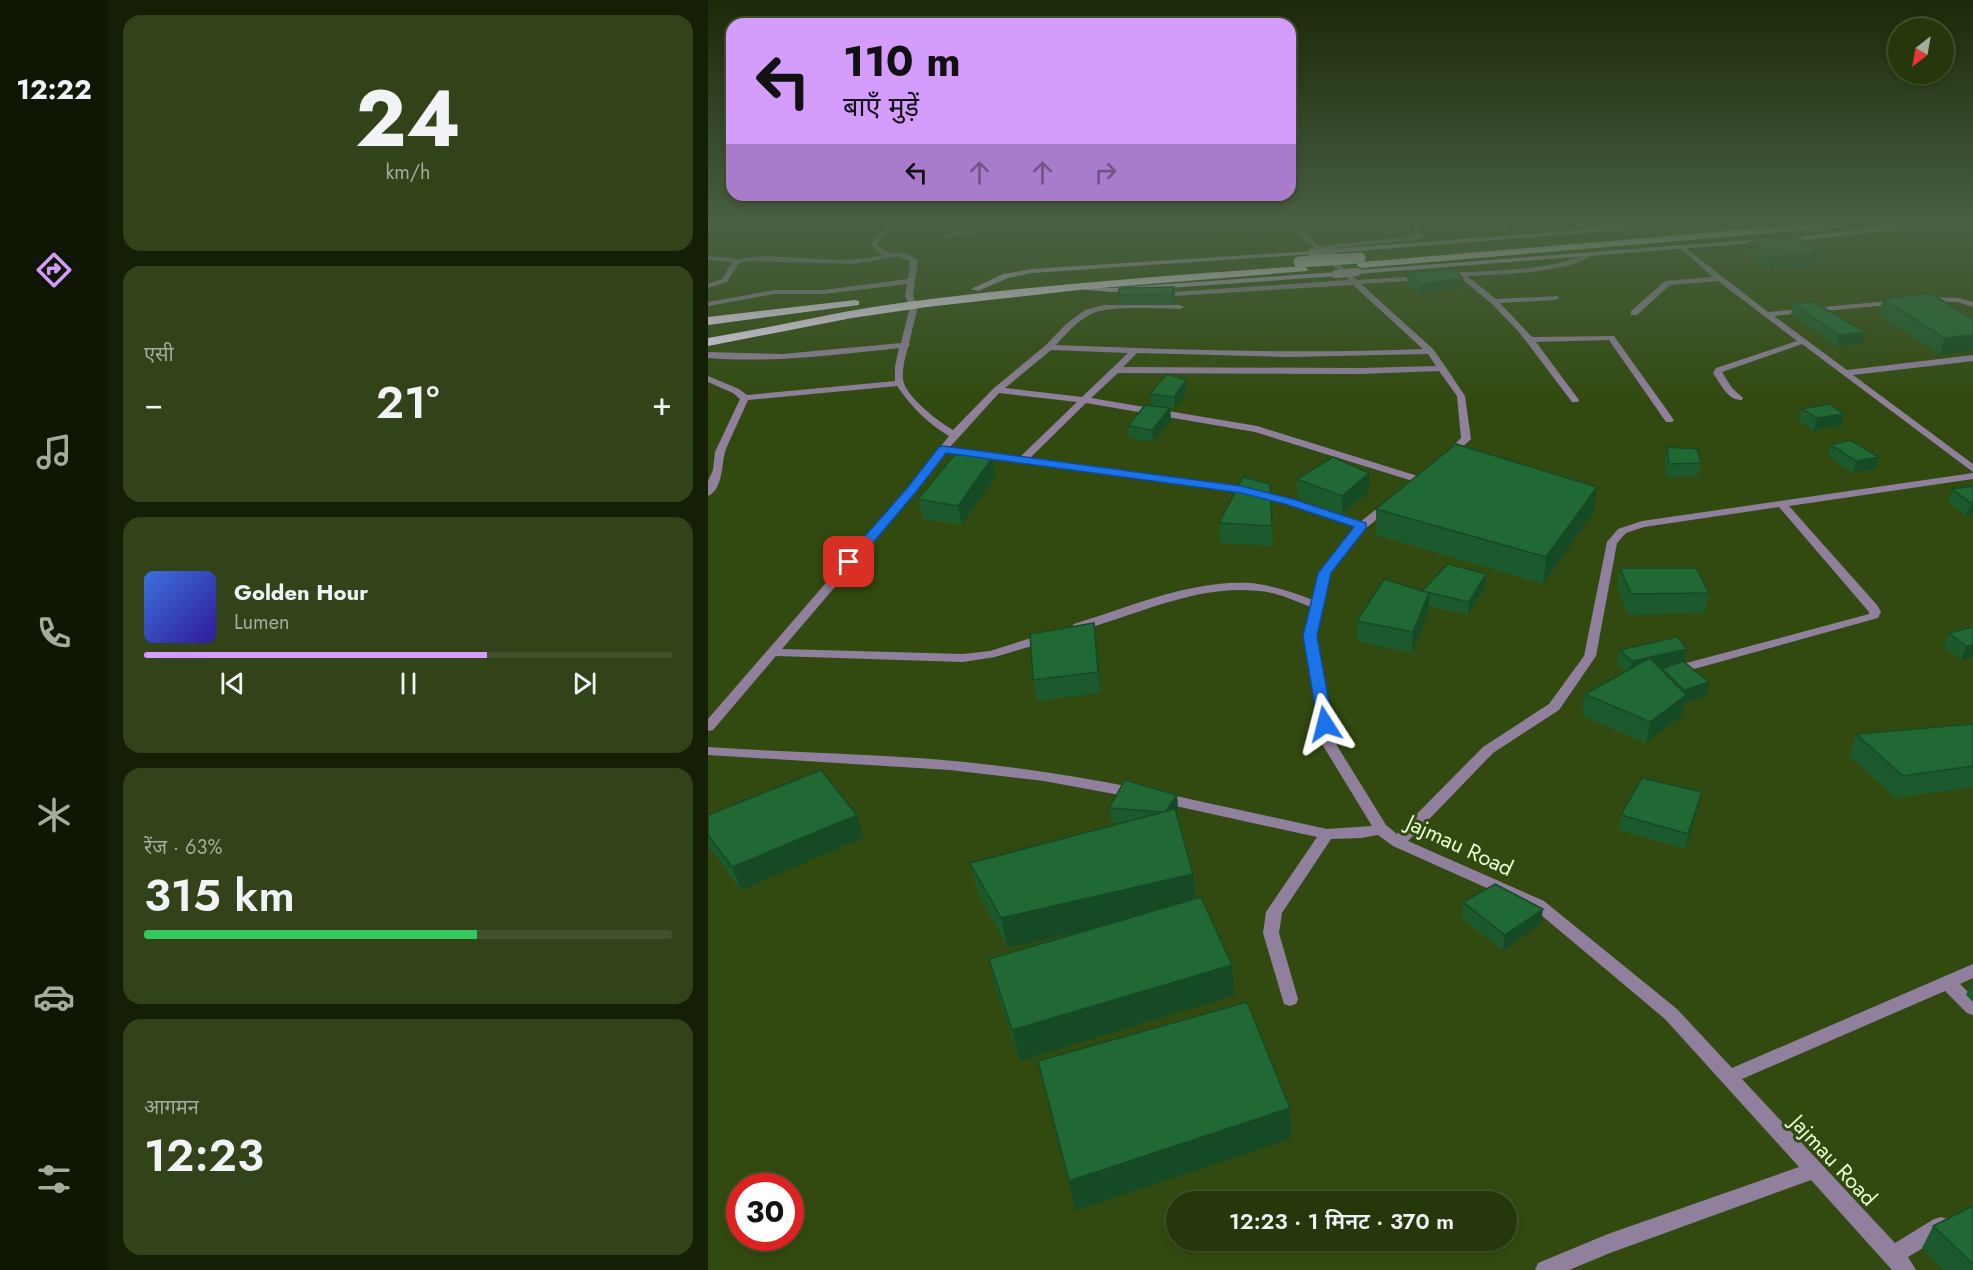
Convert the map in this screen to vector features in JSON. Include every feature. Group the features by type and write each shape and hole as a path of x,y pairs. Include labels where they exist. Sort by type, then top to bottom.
{"highway":[{"path":"708,342 975,289 1053,283"},
{"path":"708,321 1114,283"}],"main road":[{"path":"975,289 988,283"},
{"path":"1076,287 1111,290 1206,283"}],"street":[{"path":"708,304 775,292 824,291 891,283"},
{"path":"911,283 906,345 900,366 899,383 915,405 939,426 954,435"},
{"path":"1111,290 1142,296 1295,283"},
{"name":"Jajmau Road","path":"1363,283 1430,351 1461,396 1466,440 1428,474 1362,526 1325,573 1310,636 1329,744 1382,829 1398,843 1539,905 1671,1014 1900,1263"},
{"path":"1472,283 1494,301 1529,340 1575,400"},
{"path":"1634,313 1668,283"},
{"path":"1725,283 1973,469"},
{"path":"1104,308 1122,293"},
{"path":"1494,301 1556,298"},
{"path":"1767,314 1935,298 1958,300 1973,305"},
{"path":"708,727 912,490 954,435 997,390 1088,312 1104,308 1180,307"},
{"path":"1529,340 1611,338 1669,420"},
{"path":"1739,398 1729,390 1717,373 1719,370 1804,341"},
{"path":"708,355 750,358 906,345"},
{"path":"1049,347 1235,355 1335,355 1430,351"},
{"path":"1023,459 1135,351"},
{"path":"1847,373 1973,358"},
{"path":"1116,370 1360,371 1442,368"},
{"path":"708,379 736,391 745,398 899,383"},
{"path":"997,390 1084,399 1257,429 1428,474"},
{"path":"708,493 718,470 720,453 745,398"},
{"path":"943,449 1241,490 1289,502 1362,526"},
{"path":"708,453 720,453"},
{"path":"1398,843 1488,750 1554,707 1590,656 1612,542 1622,531 1642,524 1973,476"},
{"path":"1683,668 1874,616 1873,607 1783,505"},
{"path":"771,652 963,658 991,654 1192,592 1220,588 1244,587 1274,590 1317,605"},
{"path":"708,752 950,765 1102,786 1327,834 1361,834 1382,829"},
{"path":"1290,999 1271,933 1274,912 1327,834"},
{"path":"1729,1077 1973,971"},
{"path":"1947,982 1973,1008"},
{"path":"1545,1270 1619,1240 1815,1170"},
{"path":"1900,1263 1953,1219"}],"building":[{"path":"1174,287 1171,294 1119,295 1119,288"},
{"path":"1930,293 1973,319 1973,335 1944,338 1883,299"},
{"path":"1814,302 1865,332 1839,335 1793,303"},
{"path":"1167,374 1186,380 1174,397 1150,394"},
{"path":"1829,404 1844,414 1817,418 1802,409"},
{"path":"1145,405 1170,408 1152,430 1128,426"},
{"path":"1850,440 1879,457 1856,461 1831,445"},
{"path":"1456,444 1597,487 1546,557 1376,509"},
{"path":"1667,447 1697,449 1701,463 1669,464"},
{"path":"955,454 992,458 958,506 918,499"},
{"path":"1333,457 1369,473 1342,496 1297,479"},
{"path":"1243,477 1270,484 1272,526 1219,523"},
{"path":"1973,486 1973,502 1971,503 1952,489"},
{"path":"1448,564 1486,574 1469,602 1422,591"},
{"path":"1620,568 1696,568 1709,593 1631,594"},
{"path":"1384,579 1429,593 1413,632 1357,621"},
{"path":"1094,623 1098,672 1033,680 1030,634"},
{"path":"1973,627 1973,645 1966,646 1949,633"},
{"path":"1677,637 1687,649 1632,661 1620,650"},
{"path":"1650,658 1686,695 1650,722 1585,694"},
{"path":"1683,661 1709,682 1684,690 1662,669"},
{"path":"1973,724 1973,766 1903,776 1856,734"},
{"path":"821,770 857,815 732,867 708,835 708,815"},
{"path":"1642,778 1702,792 1688,834 1621,815"},
{"path":"1125,780 1177,795 1163,812 1109,808"},
{"path":"1175,809 1193,874 1001,918 970,863"},
{"path":"1495,884 1543,909 1505,935 1463,902"},
{"path":"1201,897 1232,965 1012,1030 989,959"},
{"path":"1247,1002 1290,1108 1069,1181 1038,1061"},
{"path":"1973,1206 1973,1264 1933,1226"}],"route":[{"path":"849,562 912,490 943,449 1241,490 1289,502 1362,526 1325,573 1310,636 1325,724"}]}
